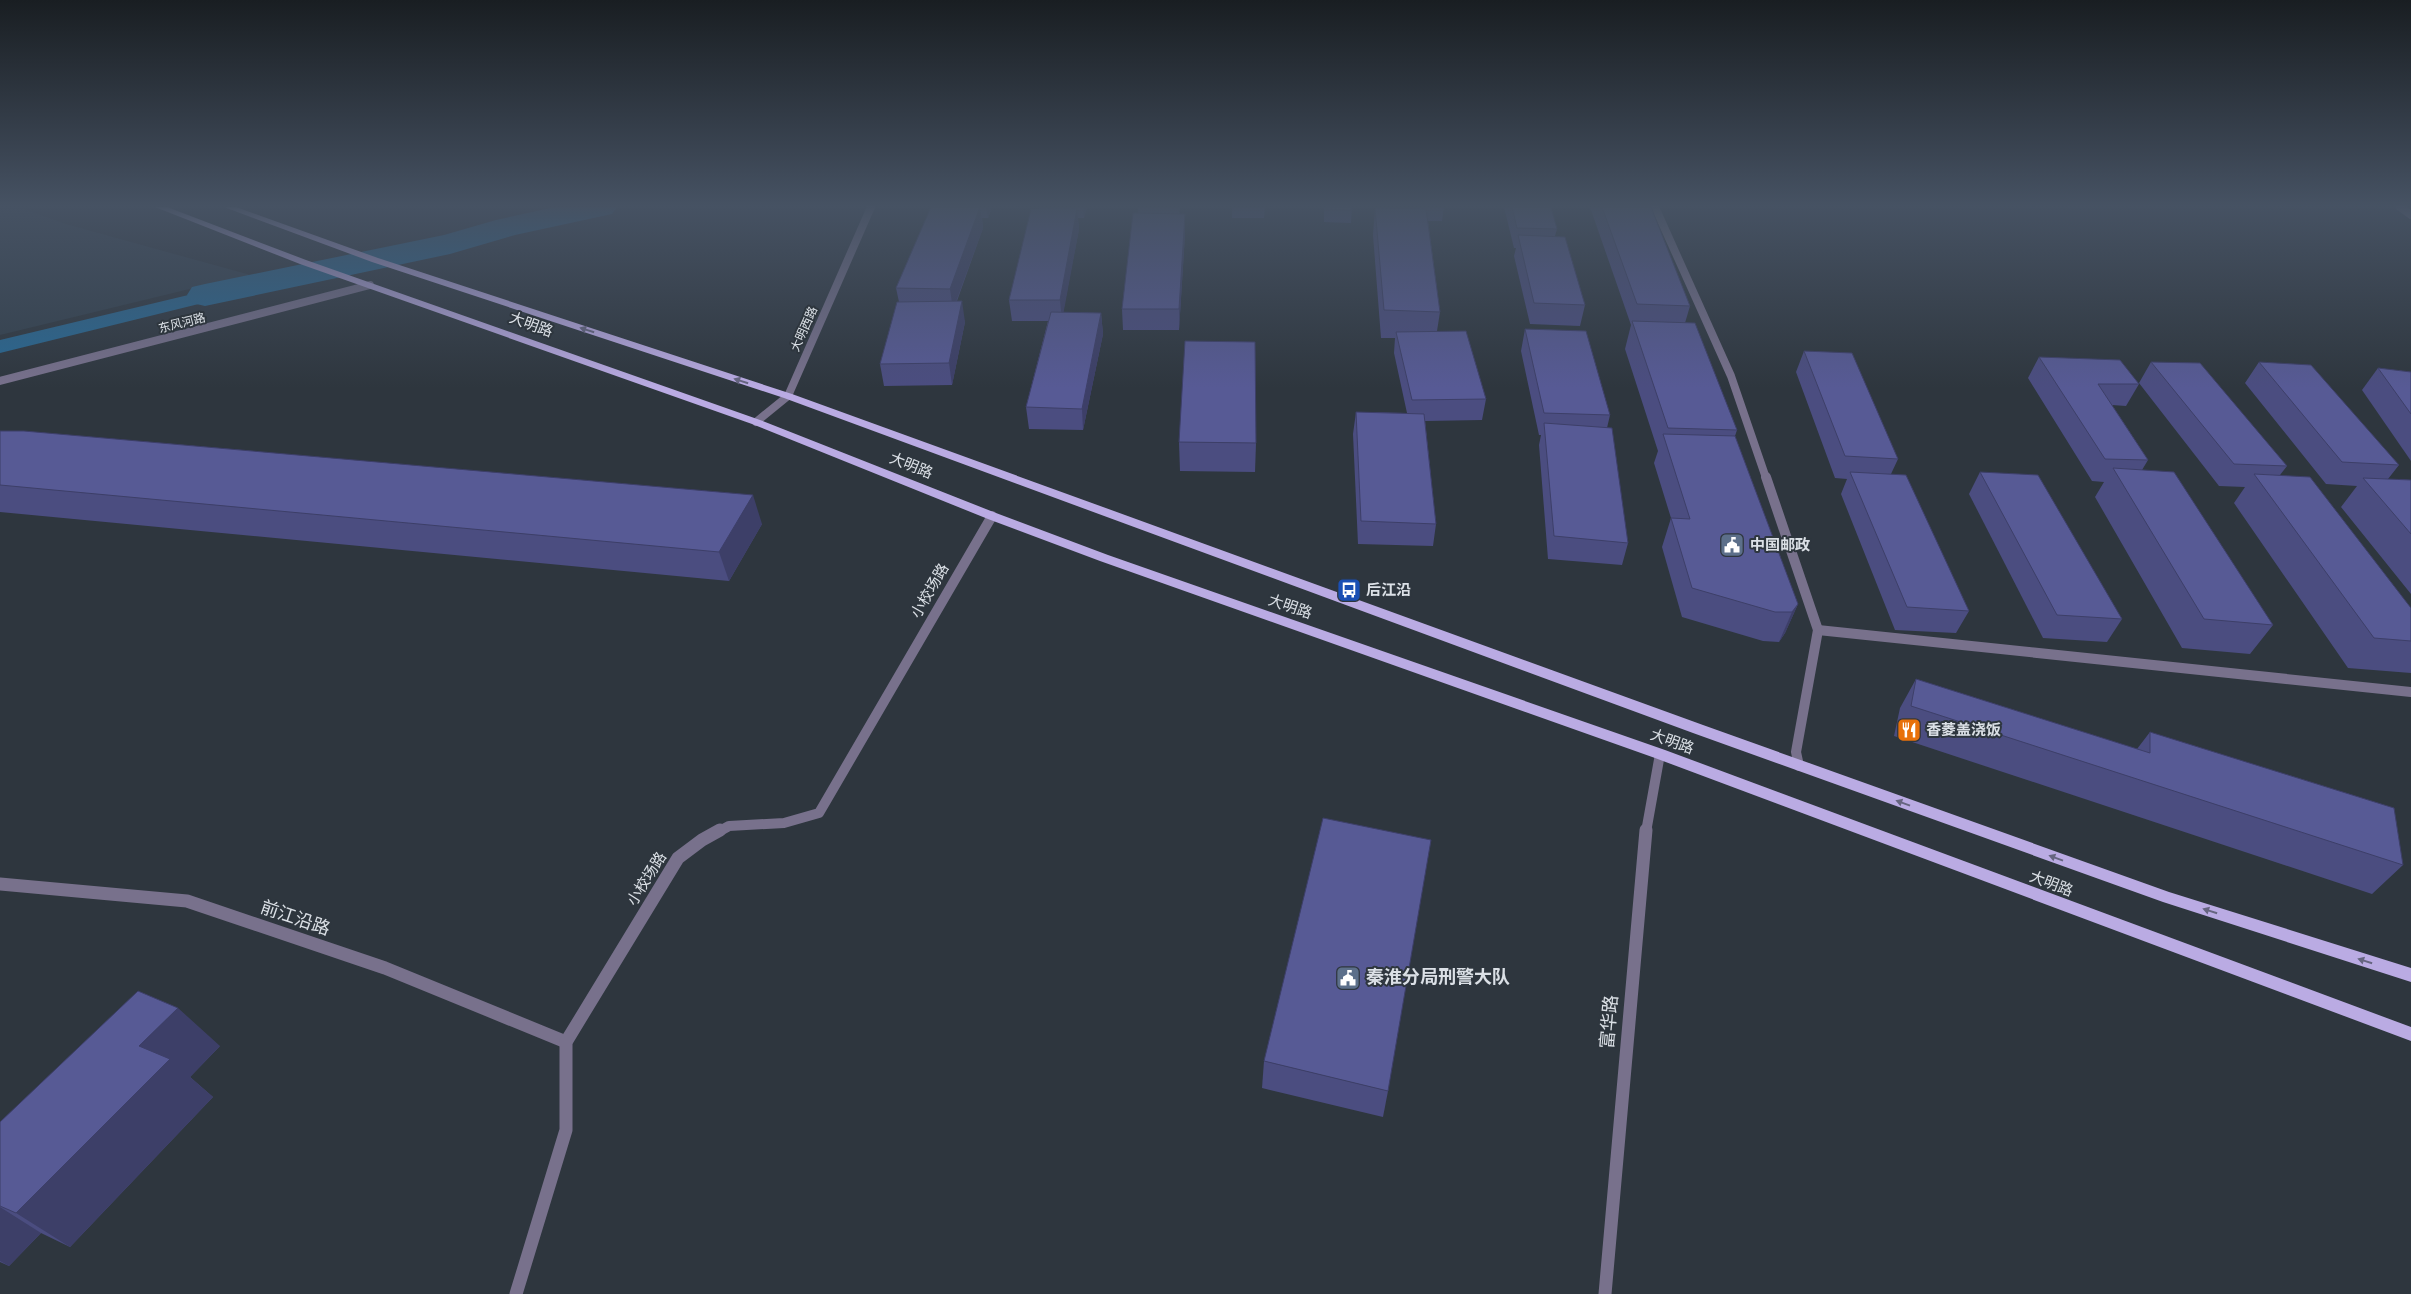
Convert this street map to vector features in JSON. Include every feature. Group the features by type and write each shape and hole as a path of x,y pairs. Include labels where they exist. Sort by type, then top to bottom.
{"main road":[{"path":"318,267 756,422 992,516 1114,562 1660,754 2411,1034"},
{"name":"大明路","path":"399,267 788,396 1799,766 2168,898 2411,976"}],"street":[{"name":"大明西路","path":"756,422 788,396 844,267"},
{"path":"1682,267 1731,376 1818,630 1796,752 1799,766"},
{"name":"东风河路","path":"0,381 370,285"},
{"name":"小校场路","path":"566,1042 678,858 702,840 729,826 784,823 819,813 992,516"},
{"path":"1818,630 2411,692"},
{"name":"富华路","path":"1605,1294 1646,832 1660,754"},
{"name":"前江沿路","path":"0,884 188,901 385,968 566,1042"},
{"path":"516,1294 566,1130 566,1042"}],"shaded area":[{"path":"0,267 223,267 261,278 202,286 0,335"}],"water":[{"path":"264,282 284,283 285,287 219,299 0,353 0,340 226,286"}],"building":[{"path":"905,267 958,267 950,289 896,288"},
{"path":"1017,267 1066,267 1060,300 1009,300"},
{"path":"1127,267 1182,267 1179,309 1122,309"},
{"path":"1380,267 1434,267 1440,312 1384,310"},
{"path":"1526,267 1574,267 1585,305 1534,303"},
{"path":"1624,267 1675,267 1690,306 1637,304"},
{"path":"962,301 949,363 880,364 897,302"},
{"path":"1051,312 1101,313 1082,409 1026,407"},
{"path":"1632,321 1695,323 1737,430 1668,428"},
{"path":"1525,329 1586,331 1610,415 1544,413"},
{"path":"1466,331 1486,399 1412,400 1396,332"},
{"path":"1185,341 1255,342 1256,443 1179,442"},
{"path":"1804,351 1852,353 1898,459 1845,456"},
{"path":"2039,357 2120,360 2139,384 2098,384 2148,460 2105,459"},
{"path":"2151,362 2200,363 2287,466 2234,464"},
{"path":"2259,362 2311,365 2399,465 2342,462"},
{"path":"2378,368 2411,372 2411,414"},
{"path":"1356,412 1424,414 1436,524 1361,521"},
{"path":"1544,423 1612,428 1628,543 1554,536"},
{"path":"0,431 24,431 753,495 719,552 0,485"},
{"path":"1663,434 1735,436 1798,604 1792,612 1775,612 1692,588 1671,518 1690,519"},
{"path":"2113,468 2174,472 2273,625 2204,619"},
{"path":"1850,472 1906,475 1969,611 1907,607"},
{"path":"1980,472 2038,475 2122,619 2057,615"},
{"path":"2254,474 2310,477 2411,608 2411,641 2374,638"},
{"path":"2363,478 2411,480 2411,534"},
{"path":"1916,679 2150,753 2150,732 2394,808 2403,865 1911,706"},
{"name":"秦淮分局刑警大队","path":"1323,818 1431,840 1388,1091 1264,1061"},
{"path":"138,991 178,1008 139,1046 170,1059 16,1213 0,1206 0,1122"}],"waterway":[{"path":"205,295 338,267"}],"place":[{"name":"中国邮政","path":"1732,545"},
{"name":"后江沿","path":"1349,590"},
{"name":"香菱盖浇饭","path":"1909,730"},
{"name":"秦淮分局刑警大队","path":"1348,978"}]}
